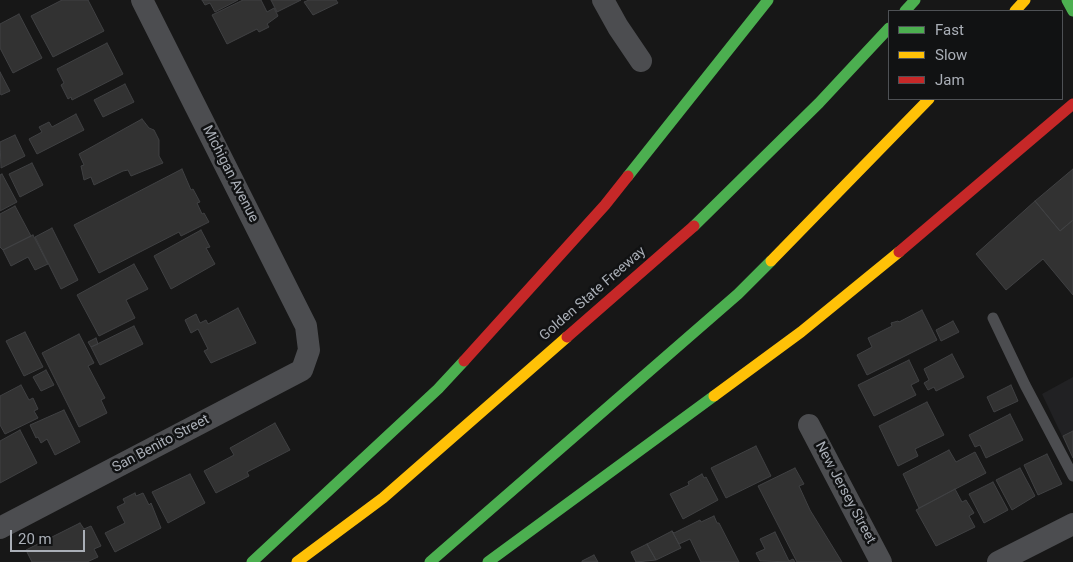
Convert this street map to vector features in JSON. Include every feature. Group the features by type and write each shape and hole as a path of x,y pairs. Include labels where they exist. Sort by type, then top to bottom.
{"highway":[{"path":"252,562 438,389 606,205 768,0"},
{"path":"905,10 915,0"},
{"path":"1016,10 1026,0"},
{"name":"Golden State Freeway","path":"297,562 382,498 693,227 819,103 888,29"},
{"path":"430,562 738,294 928,100"},
{"path":"488,562 801,332 926,230 1073,104"}],"street":[{"name":"Michigan Avenue","path":"142,0 306,326 309,350"},
{"path":"603,0 618,27 641,61"},
{"name":"San Benito Street","path":"0,528 302,370 309,350"},
{"name":"New Jersey Street","path":"809,425 881,562"},
{"path":"998,562 1073,524"}],"lane":[{"path":"993,318 1024,386 1073,476"}],"shaded area":[{"path":"1073,377 1073,459 1042,394"}],"building":[{"path":"62,0 88,0 104,31 53,57 31,16"},
{"path":"202,0 238,0 215,12 210,3 205,5"},
{"path":"243,0 261,0 267,12 274,8 278,16 267,24 269,27 259,32 257,29 227,44 212,15"},
{"path":"271,0 301,0 277,12"},
{"path":"309,0 336,0 338,3 313,15 304,2"},
{"path":"19,14 42,58 13,73 0,48 0,24"},
{"path":"107,43 123,74 72,100 71,97 68,99 61,85 64,83 57,69"},
{"path":"0,72 10,91 1,95 0,93"},
{"path":"125,84 134,102 103,117 94,100"},
{"path":"76,114 84,130 37,154 29,139 42,132 39,127 49,122 52,127"},
{"path":"142,119 149,128 154,130 159,140 159,156 163,163 131,176 128,170 123,171 94,185 91,177 84,180 81,166 84,165 79,154"},
{"path":"15,135 25,156 1,168 0,142"},
{"path":"32,163 43,185 20,197 9,174"},
{"path":"182,169 191,190 193,189 200,202 197,203 202,214 204,213 209,222 181,236 179,232 99,273 74,225"},
{"path":"1073,169 1073,220 1060,231 1035,201"},
{"path":"2,174 17,202 0,211 0,175"},
{"path":"1035,201 1060,231 1073,220 1073,295 1043,259 1006,290 976,254"},
{"path":"15,206 31,236 3,250 0,247 0,214"},
{"path":"52,228 78,280 61,289 35,237"},
{"path":"201,230 210,247 206,248 215,264 171,289 154,256"},
{"path":"33,235 48,264 35,270 28,257 11,266 3,250"},
{"path":"134,264 148,289 126,300 135,318 99,336 77,295"},
{"path":"238,308 256,343 211,363 204,351 208,349 198,329 191,333 185,320 196,314 200,323 206,320 208,324"},
{"path":"922,310 937,340 867,375 857,355 872,347 868,338 892,326 891,323 899,322"},
{"path":"953,321 959,332 941,341 936,330"},
{"path":"134,326 143,344 100,365 91,347"},
{"path":"25,332 43,367 24,376 6,341"},
{"path":"79,334 94,363 88,366 105,398 101,400 107,413 79,427 42,353"},
{"path":"96,338 98,344 91,347 88,342"},
{"path":"952,354 964,377 936,391 934,387 928,390 924,383 929,380 924,369"},
{"path":"909,360 919,381 911,385 916,395 874,416 858,385"},
{"path":"46,370 54,385 41,391 33,377"},
{"path":"21,385 29,400 33,398 38,409 34,411 38,418 5,434 0,425 0,396"},
{"path":"1011,385 1018,401 994,412 987,397"},
{"path":"927,402 944,435 915,449 918,456 898,466 879,426"},
{"path":"64,410 80,442 55,455 47,439 41,443 38,437 36,438 30,425"},
{"path":"1010,414 1023,440 986,458 980,445 975,447 969,435"},
{"path":"275,423 290,450 247,472 249,476 216,493 204,471 234,455 230,448"},
{"path":"20,430 37,463 0,483 0,441"},
{"path":"1073,431 1073,458 1063,436"},
{"path":"756,446 771,476 726,498 711,468"},
{"path":"949,450 956,462 975,452 986,473 919,508 903,474"},
{"path":"1047,454 1062,484 1038,495 1024,465"},
{"path":"795,468 804,484 799,486 810,510 842,562 797,562 758,486"},
{"path":"1020,468 1035,496 1012,510 996,480"},
{"path":"190,474 205,503 168,523 152,492"},
{"path":"702,474 704,478 706,477 718,500 683,519 670,494 689,485 688,482"},
{"path":"993,482 1008,510 984,523 969,494"},
{"path":"955,489 962,502 966,500 974,513 969,516 975,527 936,546 916,510"},
{"path":"135,493 136,496 143,493 149,505 151,503 161,528 115,552 105,533 125,523 117,507 125,503 123,499"},
{"path":"714,516 739,562 701,562 690,539 679,544 672,531 674,533 700,520 701,522"},
{"path":"80,523 84,529 91,526 101,546 94,549 98,557 87,562 32,562 26,550"},
{"path":"672,531 681,548 656,560 647,544"},
{"path":"775,532 789,561 793,559 795,562 760,561 756,553 765,549 760,539"},
{"path":"647,544 656,560 636,562 631,552"},
{"path":"594,555 598,562 582,562 582,561"}],"traffic: fast":[{"path":"628,176 768,0"},
{"path":"906,10 915,0"},
{"path":"1067,0 1073,11"},
{"path":"694,226 819,103 888,29"},
{"path":"430,562 738,294 771,261"},
{"path":"252,562 438,389 464,361"},
{"path":"488,562 714,396"}],"traffic: slow":[{"path":"1016,10 1025,0"},
{"path":"771,261 928,100"},
{"path":"714,396 801,332 899,252"},
{"path":"297,562 383,498 567,337"}],"traffic: jam":[{"path":"899,252 1073,104"},
{"path":"464,361 605,205 628,176"},
{"path":"567,337 694,226"}]}
